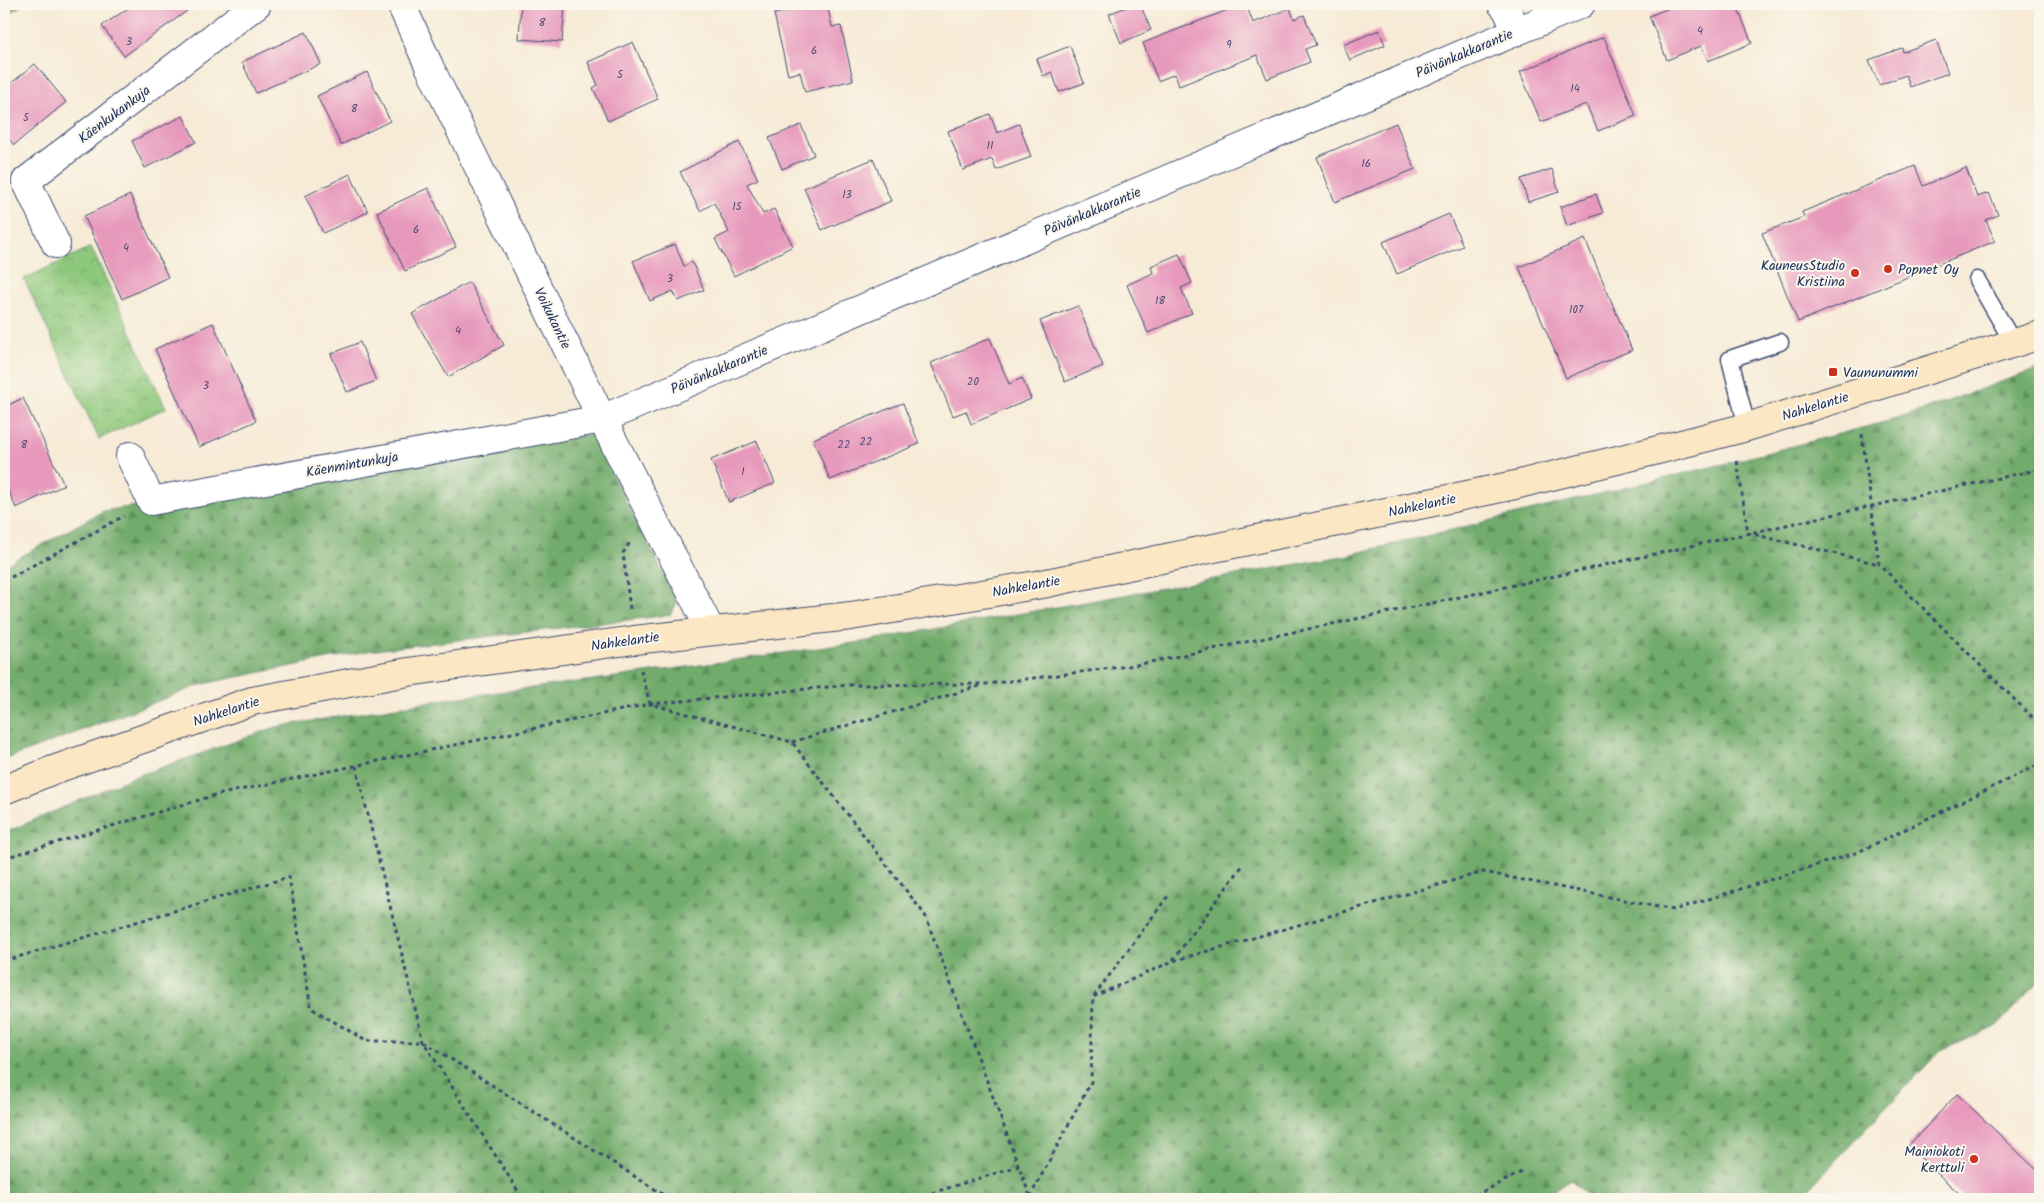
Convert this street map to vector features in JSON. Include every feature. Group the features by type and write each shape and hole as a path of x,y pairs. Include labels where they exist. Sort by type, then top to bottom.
{"main road":[{"name":"Nahkelantie","path":"4,790 54,770 252,700 408,672 634,640 851,616 1042,584 1505,487 1740,429 2040,335"}],"street":[{"name":"Käenkukankuja","path":"56,244 26,181 257,4"},
{"name":"Voikukantie","path":"401,4 430,68 602,419 710,631"},
{"path":"1502,4 1505,6 1517,31"},
{"name":"Päivänkakkarantie","path":"602,419 1581,4"},
{"name":"Käenmintunkuja","path":"151,501 602,419"},
{"path":"130,456 151,501"}],"lane":[{"path":"1977,280 2014,344"},
{"path":"1740,429 1730,359 1780,342"}],"path":[{"path":"1740,429 1748,533"},
{"path":"1862,434 1880,564"},
{"path":"4,858 216,795 650,704 849,685 986,684 1136,665 1442,601 2040,469"},
{"path":"4,581 151,501"},
{"path":"650,514 623,553 634,640 650,704"},
{"path":"1748,533 1880,564 2040,725"},
{"path":"650,704 792,742 986,684"},
{"path":"792,742 925,915 1031,1198"},
{"path":"1093,997 1173,961 1483,872 1674,910 1858,852 2040,764"},
{"path":"356,766 423,1041 523,1199"},
{"path":"1173,961 1244,865"},
{"path":"4,961 289,877 311,1008 366,1041 423,1041 670,1199"},
{"path":"1031,1198 1091,1082 1093,997 1168,896"},
{"path":"926,1199 935,1192 1019,1166"},
{"path":"1468,1199 1522,1172"}],"green space":[{"path":"4,4 23,4 4,18"},
{"path":"91,247 166,408 99,439 24,279"},
{"path":"2040,368 2040,980 1996,1027 1941,1050 1799,1199 1592,1199 1571,1180 1539,1199 4,1199 4,833 131,778 276,727 438,700 617,677 867,641 1348,555 1731,462 1900,418"},
{"path":"591,434 670,586 677,603 670,615 367,651 203,684 4,760 4,566 103,511"}],"building":[{"path":"134,4 182,4 187,11 124,56 102,26"},
{"path":"521,4 565,4 562,42 519,39"},
{"path":"815,4 827,4 832,27 841,26 853,80 805,92 800,72 788,75 774,14"},
{"path":"1133,4 1140,4 1151,30 1121,43 1109,14"},
{"path":"1246,4 1253,23 1290,8 1294,19 1304,15 1316,45 1305,49 1310,62 1267,79 1257,55 1179,86 1175,74 1158,81 1143,43"},
{"path":"1679,4 1736,4 1752,43 1708,61 1701,46 1667,60 1649,16"},
{"path":"1379,30 1385,45 1350,60 1343,45"},
{"path":"306,32 321,64 256,93 242,62"},
{"path":"1604,37 1636,116 1598,131 1586,104 1541,122 1520,72"},
{"path":"1936,40 1948,73 1910,87 1906,75 1879,85 1869,60 1902,48 1903,52"},
{"path":"633,42 658,99 608,121 593,88 598,85 588,62"},
{"path":"1070,46 1084,83 1059,92 1052,72 1043,76 1037,59"},
{"path":"35,64 66,102 14,145 4,133 4,89"},
{"path":"367,72 390,121 341,145 317,96"},
{"path":"990,114 997,133 1019,124 1031,157 996,170 992,159 963,170 948,131"},
{"path":"183,116 196,142 145,168 132,141"},
{"path":"1396,123 1415,169 1335,202 1317,157"},
{"path":"801,125 814,155 782,169 769,138"},
{"path":"739,142 758,179 747,184 763,214 774,209 793,246 734,276 715,239 729,232 714,203 700,211 680,172"},
{"path":"873,159 891,201 822,230 804,188"},
{"path":"1915,166 1923,186 1966,168 1977,197 1989,193 1998,215 1986,220 1995,241 1798,322 1762,233 1804,217 1802,212"},
{"path":"1552,169 1559,192 1528,202 1521,179"},
{"path":"350,174 368,212 323,233 305,196"},
{"path":"428,188 456,247 405,271 377,212"},
{"path":"1596,194 1603,213 1567,226 1560,207"},
{"path":"130,195 168,277 122,299 84,216"},
{"path":"1449,214 1463,246 1397,274 1383,242"},
{"path":"1585,239 1632,350 1566,378 1519,267"},
{"path":"675,244 684,266 692,262 704,290 678,301 673,291 650,301 633,261"},
{"path":"1179,254 1192,283 1181,288 1192,313 1148,333 1127,285 1153,273 1151,266"},
{"path":"469,282 504,345 448,377 412,314"},
{"path":"1078,306 1103,366 1065,382 1040,321"},
{"path":"213,323 256,421 199,447 155,349"},
{"path":"990,338 1009,384 1022,378 1031,399 971,424 966,411 953,416 931,363"},
{"path":"360,342 376,381 347,392 331,354"},
{"path":"23,398 64,485 16,508 4,481 4,407"},
{"path":"903,403 919,444 830,480 813,439"},
{"path":"757,441 775,483 729,502 711,460"},
{"name":"Mainiokoti Kerttuli","path":"1957,1094 2040,1173 2040,1199 1965,1199 1908,1146"}],"place":[{"name":"Popnet Oy","path":"1888,269"},
{"name":"KauneusStudio Kristiina","path":"1855,273"},
{"name":"Vaununummi","path":"1833,372"},
{"name":"Mainiokoti Kerttuli","path":"1974,1159"}]}
